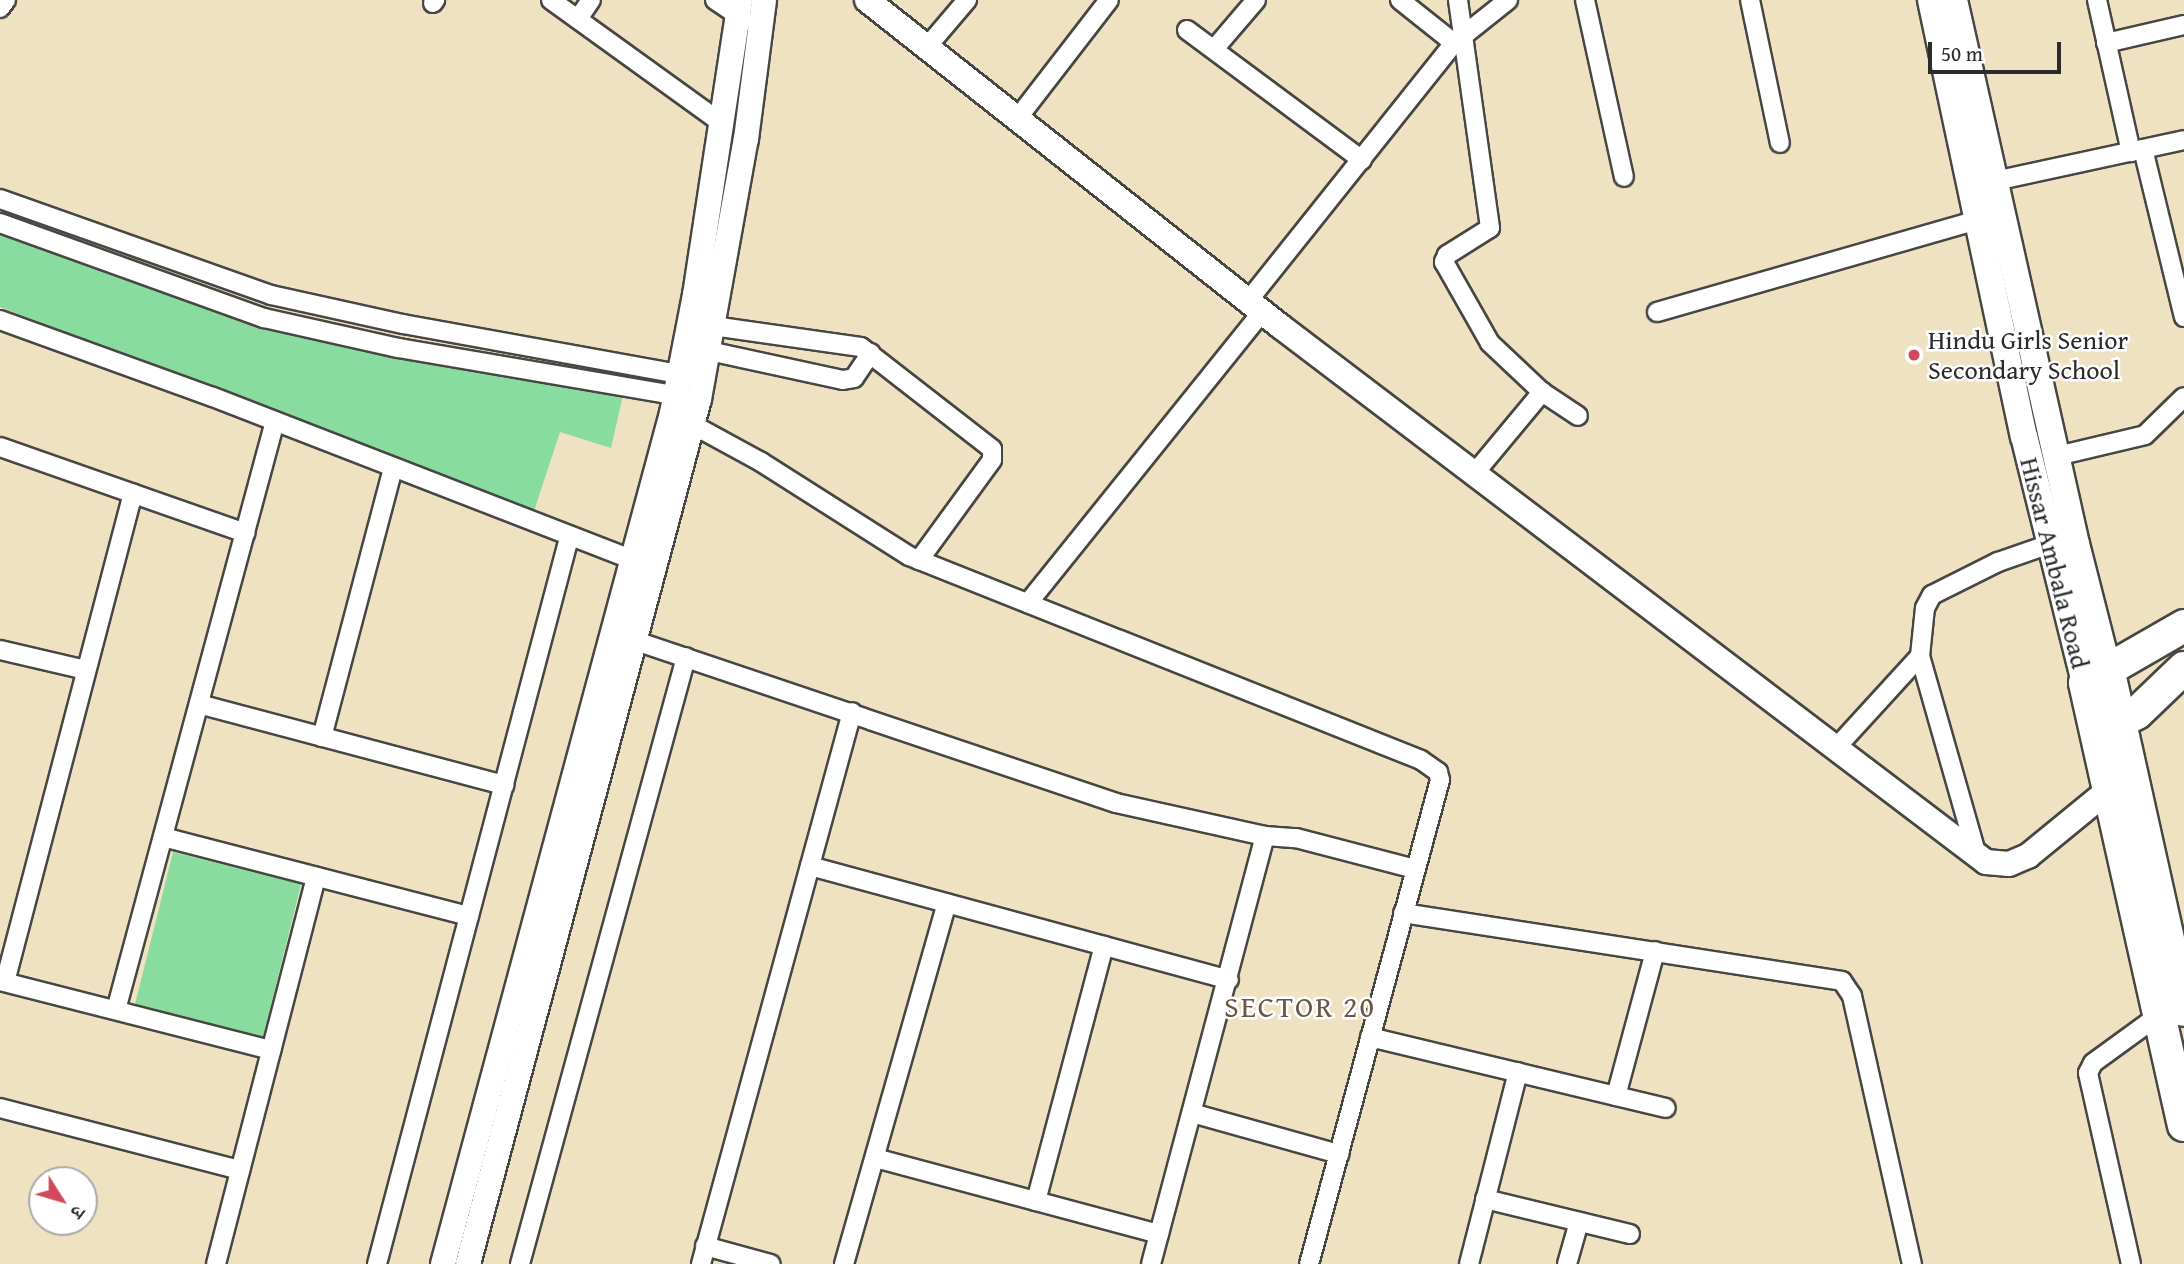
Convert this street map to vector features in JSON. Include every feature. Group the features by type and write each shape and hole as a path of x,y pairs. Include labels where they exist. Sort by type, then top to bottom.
{"highway":[{"path":"2097,678 2184,626"},
{"path":"2109,729 2184,668"},
{"name":"Hissar Ambala Road","path":"2097,678 2172,1012 2184,1125"}],"main road":[{"path":"687,397 709,351 746,139 764,0"},
{"path":"867,0 1255,307 1978,856 1996,865 2028,856 2119,781"},
{"name":"Hissar Ambala Road","path":"1931,0 2057,456 2097,678"},
{"name":"Hissar Ambala Road","path":"1954,0 1995,181 1990,216 2050,544 2097,678"},
{"path":"468,1264 687,397 739,8"},
{"path":"443,1264 626,637"}],"street":[{"path":"0,8 6,0"},
{"path":"551,0 723,124"},
{"path":"578,19 591,0"},
{"path":"715,0 739,8 760,30"},
{"path":"927,47 967,0"},
{"path":"1017,119 1109,0"},
{"path":"1215,48 1256,0"},
{"path":"1400,0 1458,40"},
{"path":"1458,0 1458,40 1490,228 1447,255 1444,262 1483,334 1542,392 1578,416"},
{"path":"1028,604 1255,307 1362,160 1458,40 1508,0"},
{"path":"1585,0 1624,177"},
{"path":"1750,0 1780,143"},
{"path":"2097,0 2106,43 2184,317"},
{"path":"2106,43 2184,25"},
{"path":"1187,30 1215,48 1362,160"},
{"path":"1995,181 2184,140"},
{"path":"0,199 271,295 403,324 687,397 919,560 1432,766 1440,780 1339,1154 1313,1263"},
{"path":"1657,312 1990,216"},
{"path":"0,223 264,318 398,348 687,397"},
{"path":"0,320 275,421 569,538 643,564"},
{"path":"713,326 857,346 871,353 993,451 992,460 919,560"},
{"path":"709,351 843,380 854,378 871,353"},
{"path":"1474,474 1542,392"},
{"path":"2057,456 2145,435 2184,397"},
{"path":"116,1010 275,421"},
{"path":"0,447 245,533"},
{"path":"322,737 393,468"},
{"path":"133,493 3,981 271,1050"},
{"path":"377,1264 569,538"},
{"path":"1978,856 1920,656 1925,608 1932,595 1998,562 2050,544"},
{"path":"626,637 1116,803 1265,836 1296,838 1415,869"},
{"path":"0,650 86,670"},
{"path":"1835,749 1920,656"},
{"path":"520,1264 686,657"},
{"path":"199,704 504,785"},
{"path":"701,1264 852,712"},
{"path":"1151,1264 1229,980 1265,836"},
{"path":"163,837 469,916"},
{"path":"810,866 1229,980"},
{"path":"216,1264 316,877"},
{"path":"844,1264 947,903"},
{"path":"1403,913 1838,979 1847,985 1912,1264"},
{"path":"1036,1201 1104,946"},
{"path":"1616,1096 1655,951"},
{"path":"2131,1264 2088,1073 2093,1063 2172,1012"},
{"path":"1370,1037 1666,1108"},
{"path":"1469,1264 1518,1072"},
{"path":"0,1108 240,1170"},
{"path":"1192,1113 1339,1154"},
{"path":"875,1158 1159,1234"},
{"path":"1485,1199 1630,1234"},
{"path":"1567,1264 1579,1222"},
{"path":"705,1246 771,1264"}],"green space":[{"path":"0,235 271,327 623,395 611,448 560,432 534,511 0,307"},
{"path":"173,852 301,884 263,1038 135,1006"}],"place":[{"name":"Hindu Girls Senior Secondary School","path":"1914,355"}],"district":[{"name":"SECTOR 20","path":"1300,1006"}]}
